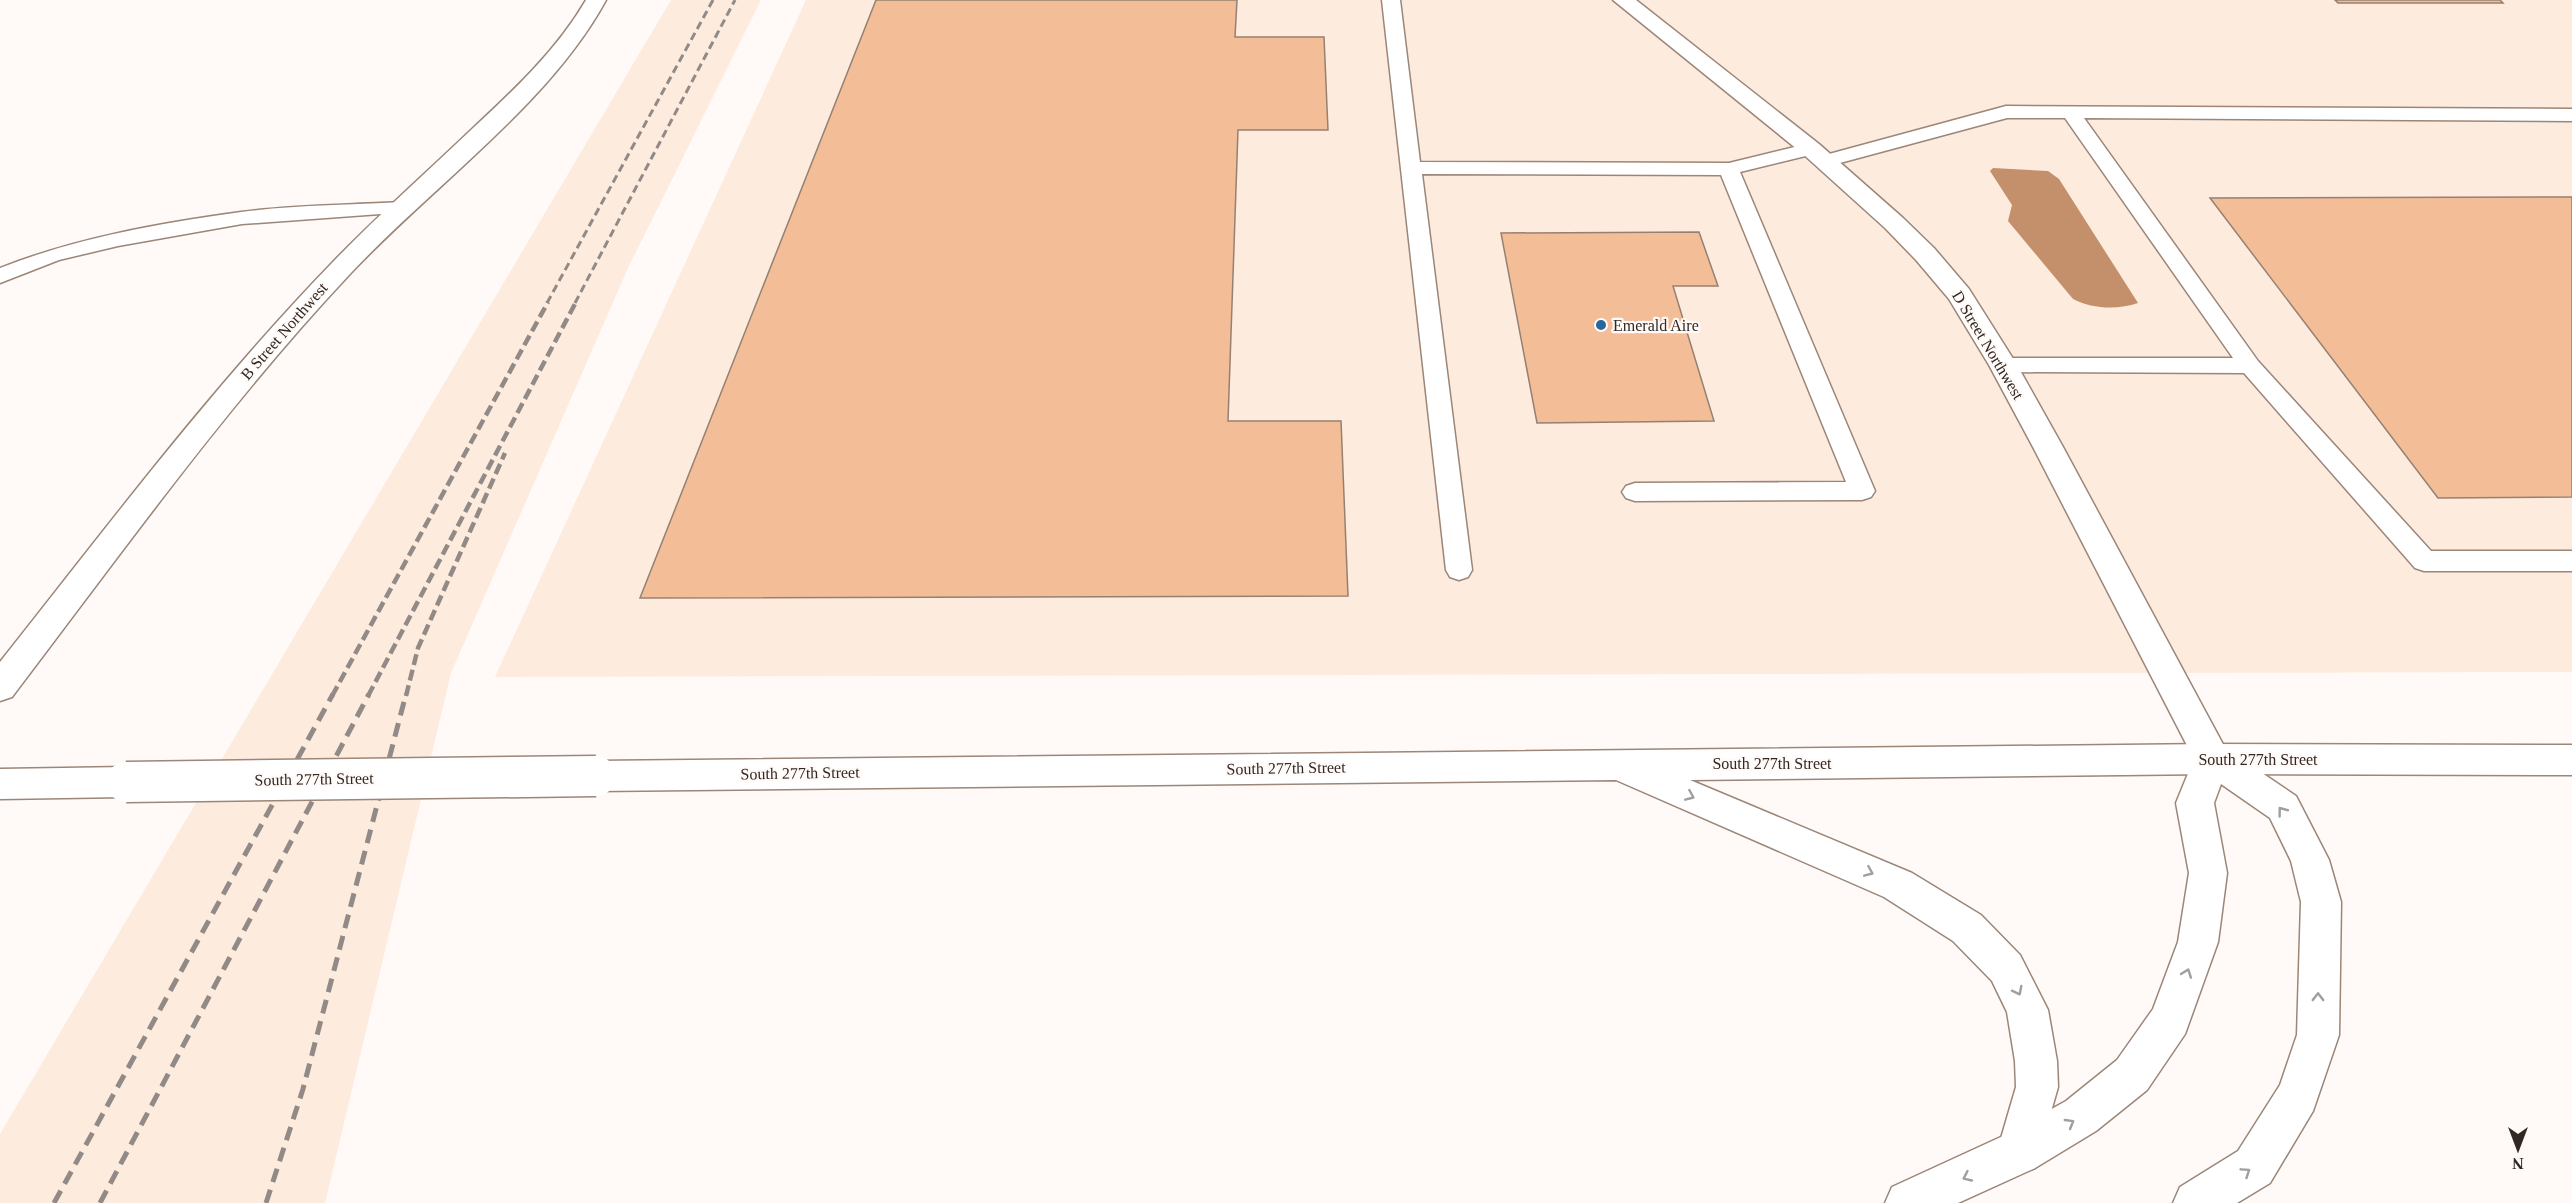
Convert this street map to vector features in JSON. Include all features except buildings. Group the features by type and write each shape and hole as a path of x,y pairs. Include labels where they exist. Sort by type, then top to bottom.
{"street":[{"name":"B Street Northwest","path":"0,687 267,349 342,266 529,87 560,52 596,0"},
{"name":"D Street Northwest","path":"1623,0 1818,155 1894,223 1925,254 1960,296 2003,365 2212,759"},
{"name":"South 277th Street","path":"0,784 2212,759 2572,760"},
{"path":"1908,1203 2019,1152 2081,1116 2132,1076 2170,1020 2198,942 2208,873 2195,802 2212,759 2283,807 2310,860 2321,902 2318,1035 2298,1096 2254,1167 2196,1203"},
{"path":"1616,765 1898,885 1967,928 2006,968 2027,1010 2036,1061 2037,1087 2019,1152"}],"lane":[{"path":"1391,0 1459,570"},
{"path":"1411,168 1729,169 1818,155 2006,112 2572,115"},
{"path":"2070,112 2250,366 2424,561 2572,561"},
{"path":"1635,492 1862,491 1729,169"},
{"path":"0,276 52,255 118,240 242,218 401,208"},
{"path":"2003,365 2250,366"}],"shaded area":[{"path":"671,0 761,0 628,268 451,673 325,1203 0,1203 0,1134"},
{"path":"806,0 2572,0 2572,672 495,677"},
{"path":"1993,168 2048,171 2059,179 2138,303 2122,307 2105,307 2088,305 2073,299 2008,221 2012,205 1990,171"}],"railway":[{"path":"547,303 713,0"},
{"path":"575,303 735,0"},
{"path":"332,696 548,302"},
{"path":"368,696 576,302"},
{"path":"406,696 418,648 505,453"},
{"path":"54,1203 333,694"},
{"path":"100,1203 369,694"},
{"path":"266,1203 303,1089 406,694"}],"place":[{"name":"Emerald Aire","path":"1601,325"}]}
